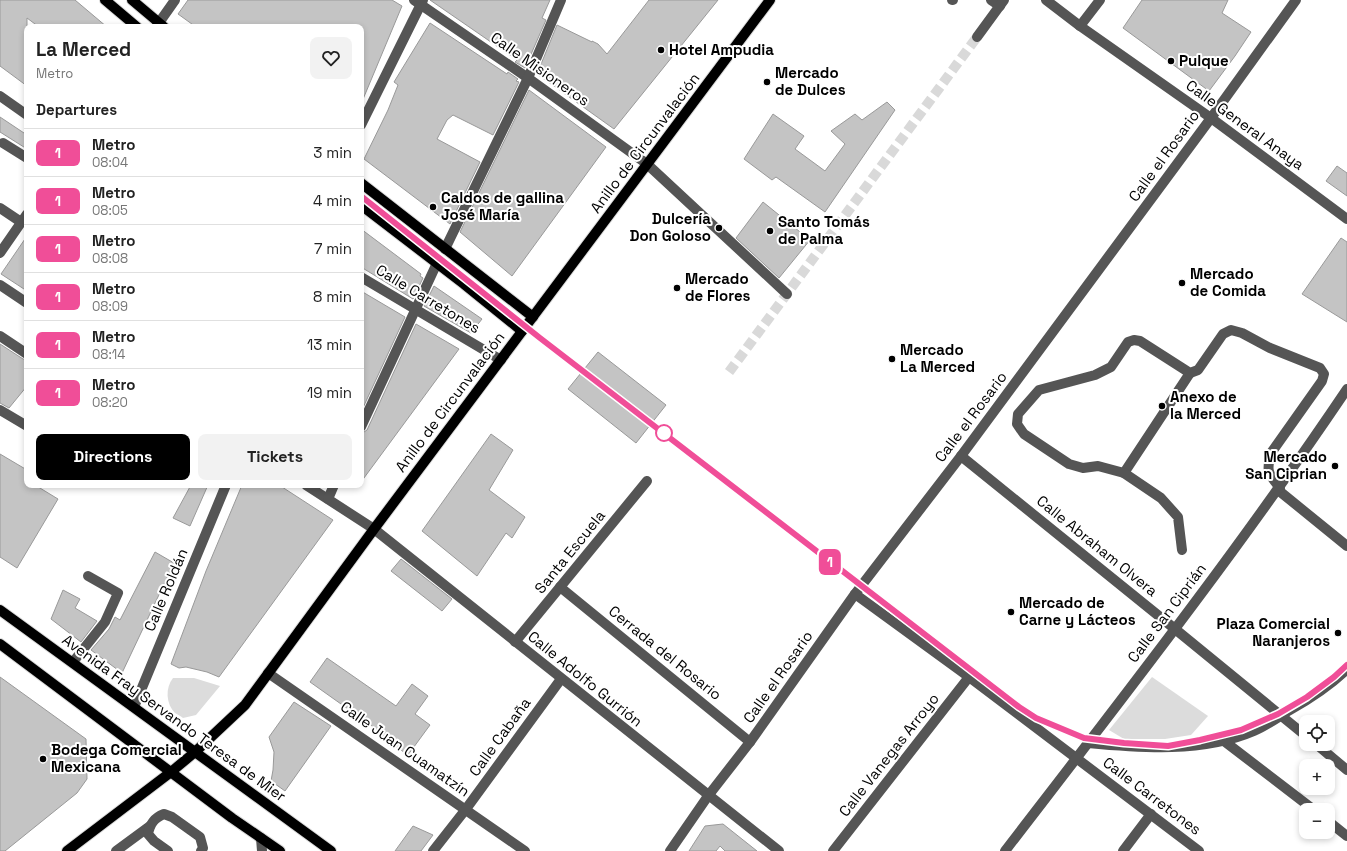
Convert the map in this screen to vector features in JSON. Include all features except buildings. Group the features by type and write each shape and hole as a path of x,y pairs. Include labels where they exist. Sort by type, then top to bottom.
{"main road":[{"path":"105,0 133,24"},
{"path":"132,0 158,24"},
{"name":"Anillo de Circunvalación","path":"67,851 146,793 195,752 244,705 770,0"},
{"path":"364,184 533,317"},
{"path":"364,207 522,331"},
{"name":"Avenida Fray Servando Teresa de Mier","path":"0,610 331,851"},
{"path":"0,644 232,818 280,851"}],"street":[{"path":"161,24 175,0"},
{"path":"445,249 528,78 561,0"},
{"path":"977,37 1002,3 991,0"},
{"name":"Calle General Anaya","path":"1046,0 1080,26 1211,118 1347,219"},
{"path":"1080,26 1100,0"},
{"name":"Calle el Rosario","path":"670,851 708,796 750,742 855,594 961,456 1211,118 1296,0"},
{"path":"364,119 419,1"},
{"name":"Calle Misioneros","path":"419,1 647,164"},
{"path":"0,96 24,113"},
{"path":"3,143 24,156"},
{"path":"647,164 787,294"},
{"path":"0,208 24,218 0,253"},
{"path":"364,420 437,263"},
{"name":"Calle Carretones","path":"364,279 501,360"},
{"path":"0,285 24,301"},
{"path":"1124,474 1190,373 1198,370 1223,334 1231,330 1242,333 1270,348 1320,368 1324,374 1322,381 1271,453 1268,470 1279,489 1347,546"},
{"path":"0,336 24,352"},
{"path":"1182,550 1178,517 1161,498 1124,474 1098,466 1083,468 1069,464 1024,434 1017,424 1018,414 1039,390 1095,375 1110,367 1128,342 1134,340 1140,341 1190,373"},
{"name":"Calle San Ciprián","path":"1005,851 1175,629 1279,489 1347,389"},
{"path":"0,410 24,424"},
{"name":"Calle Abraham Olvera","path":"961,456 1299,730"},
{"name":"Santa Escuela","path":"515,642 647,481"},
{"name":"Calle Roldán","path":"134,707 225,488"},
{"name":"Calle Adolfo Gurrión","path":"311,488 374,529 779,851"},
{"path":"328,499 333,488"},
{"path":"73,662 105,622 118,593 88,576"},
{"name":"Cerrada del Rosario","path":"560,587 750,742"},
{"name":"Calle Carretones","path":"855,594 1200,851"},
{"path":"1088,742 1122,746 1166,748 1224,741 1254,731 1281,716 1336,680 1347,669"},
{"name":"Calle Juan Cuamatzín","path":"268,673 525,851"},
{"name":"Calle Vanegas Arroyo","path":"833,851 968,677"},
{"name":"Calle Cabaña","path":"433,851 466,809 561,679"},
{"path":"1224,741 1305,803"},
{"path":"1324,751 1347,770"},
{"path":"168,851 154,841 148,834 150,826 156,817 164,814 172,817 200,837 203,848 201,851"},
{"path":"1122,851 1151,814"},
{"path":"116,851 150,826"},
{"path":"1335,827 1347,836"},
{"path":"261,838 262,851"}],"shaded area":[{"path":"1152,677 1208,716 1191,735 1165,739 1124,739 1109,730"},
{"path":"173,678 194,678 220,686 196,715 183,718 175,713 168,701 169,686"}],"tunnel":[{"path":"729,372 977,37"}],"metro line":[{"name":"1","path":"364,198 578,367 1019,707 1036,718 1084,738 1168,746 1241,730 1278,714 1307,697 1334,677 1347,665"}],"place":[{"name":"Hotel Ampudia","path":"661,50"},
{"name":"Pulque","path":"1171,61"},
{"name":"Mercado de Dulces","path":"767,82"},
{"name":"Caldos de gallina José María","path":"433,207"},
{"name":"Dulcería Don Goloso","path":"719,228"},
{"name":"Santo Tomás de Palma","path":"770,231"},
{"name":"Mercado de Comida","path":"1182,283"},
{"name":"Mercado de Flores","path":"677,288"},
{"name":"Mercado La Merced","path":"892,359"},
{"name":"Anexo de la Merced","path":"1162,406"},
{"name":"Mercado San Ciprian","path":"1335,466"},
{"name":"Mercado de Carne y Lácteos","path":"1011,612"},
{"name":"Plaza Comercial Naranjeros","path":"1338,633"},
{"name":"Bodega Comercial Mexicana","path":"43,759"}]}
